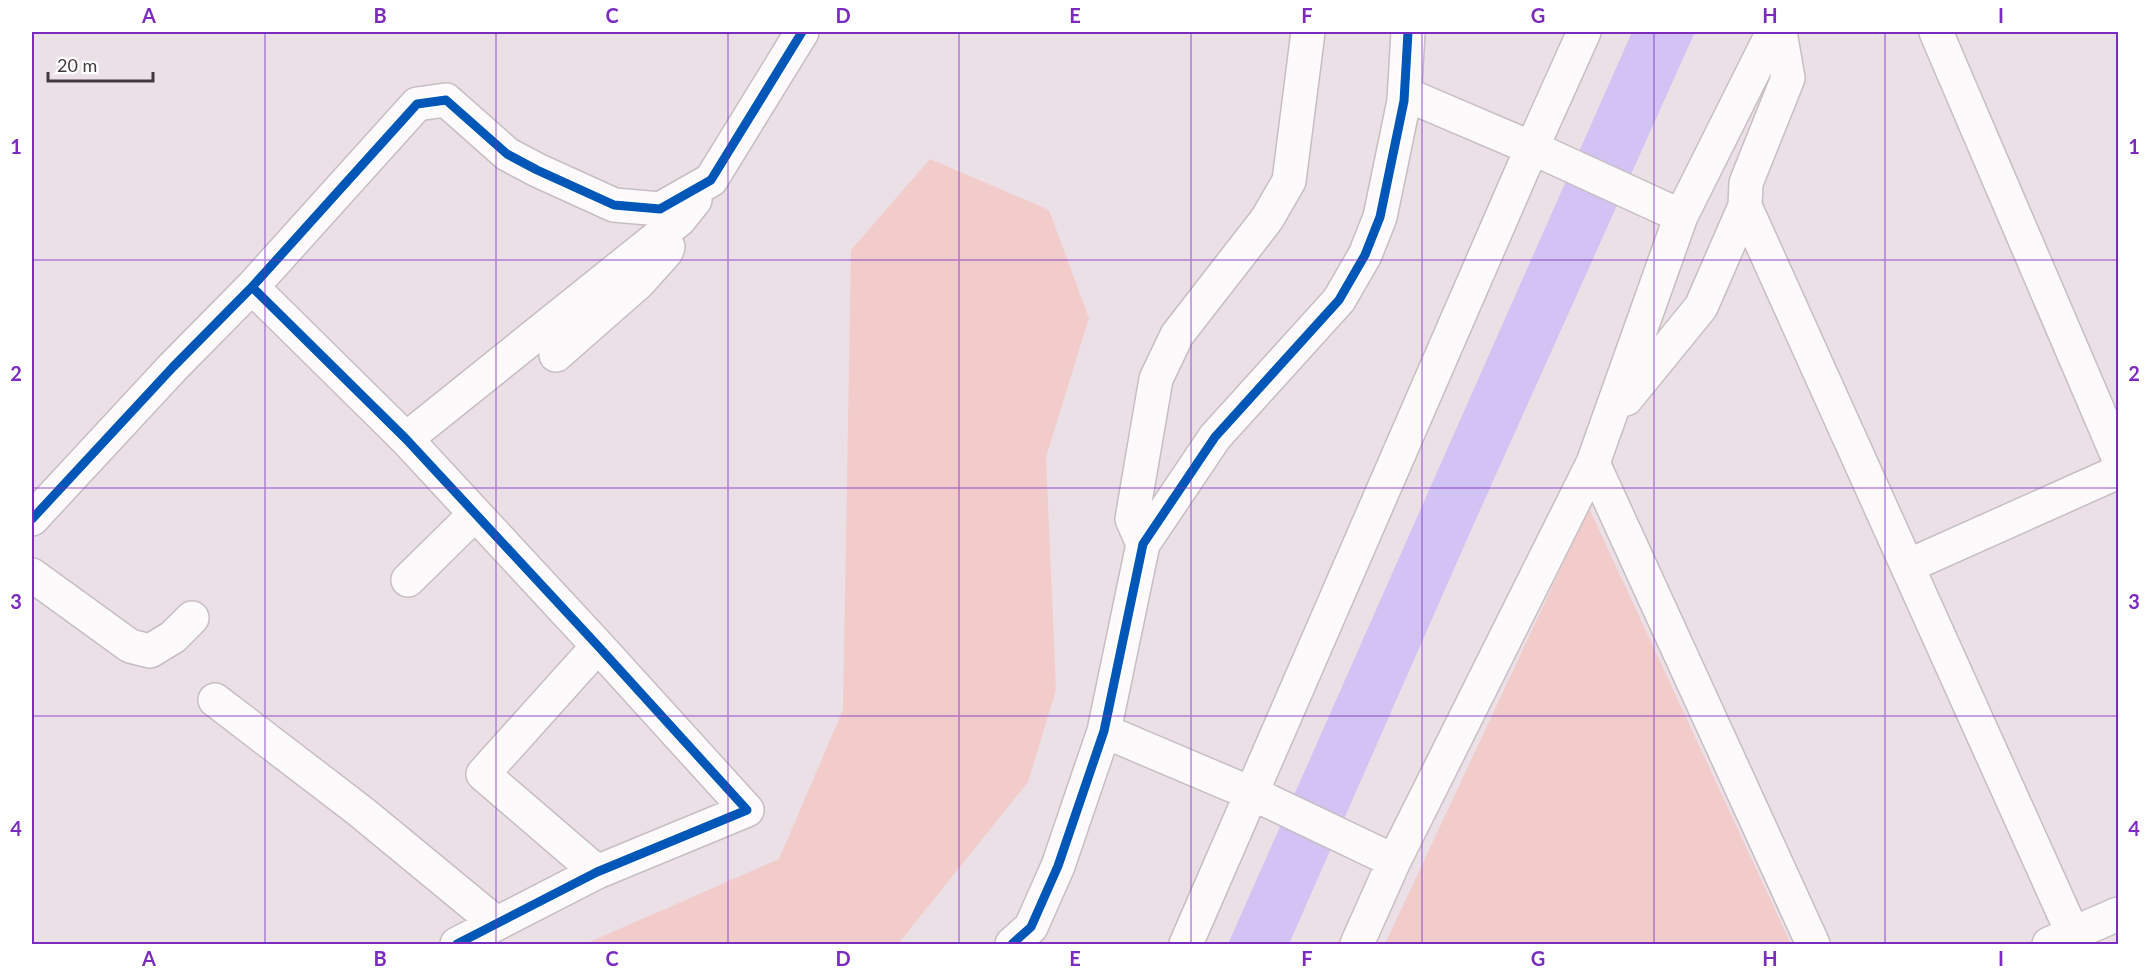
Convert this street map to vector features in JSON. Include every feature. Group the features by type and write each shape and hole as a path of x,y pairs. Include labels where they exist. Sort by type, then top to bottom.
{"street":[{"path":"406,439 679,220 711,180 802,32"},
{"path":"1143,544 1132,519 1156,379 1177,334 1267,219 1289,181 1308,32"},
{"path":"1012,945 1031,927 1058,866 1104,731 1143,544 1215,437 1339,300 1365,255 1380,217 1405,94 1408,32"},
{"path":"1186,945 1256,796 1539,152 1584,32"},
{"path":"1358,945 1394,861 1593,463 1681,216 1773,32"},
{"path":"1611,416 1701,308 1745,206 1746,183 1788,78 1780,32"},
{"path":"1936,32 2118,457"},
{"path":"1405,94 1681,216"},
{"path":"32,519 173,367 252,287 417,104 446,100 507,154 614,205 660,209 711,180"},
{"path":"1745,206 1908,566 2061,939 2118,914"},
{"path":"556,355 639,282 666,252 679,220"},
{"path":"252,287 406,439 747,810 597,872 457,945"},
{"path":"1593,463 1814,945"},
{"path":"1908,566 2118,472"},
{"path":"408,580 475,514"},
{"path":"32,574 130,646 150,651 173,637 192,618"},
{"path":"597,872 483,774 598,646"},
{"path":"215,700 360,811 496,923"},
{"path":"1104,731 1359,842 1394,861"}],"shaded area":[{"path":"1632,32 1695,32 1476,519 1289,944 1228,944"},
{"path":"930,159 1049,210 1089,318 1046,457 1056,690 1028,782 898,944 585,944 779,859 843,710 851,250"},
{"path":"1589,508 1791,944 1385,944"}],"cycle path":[{"path":"32,519 173,367 252,287 417,104 446,100 507,154 537,170 614,205 660,209 711,180 802,32"},
{"path":"1012,944 1031,927 1058,866 1104,731 1143,544 1215,437 1339,300 1365,255 1380,217 1404,101 1408,32"},
{"path":"252,287 406,439 747,810 597,872 457,944"}]}
